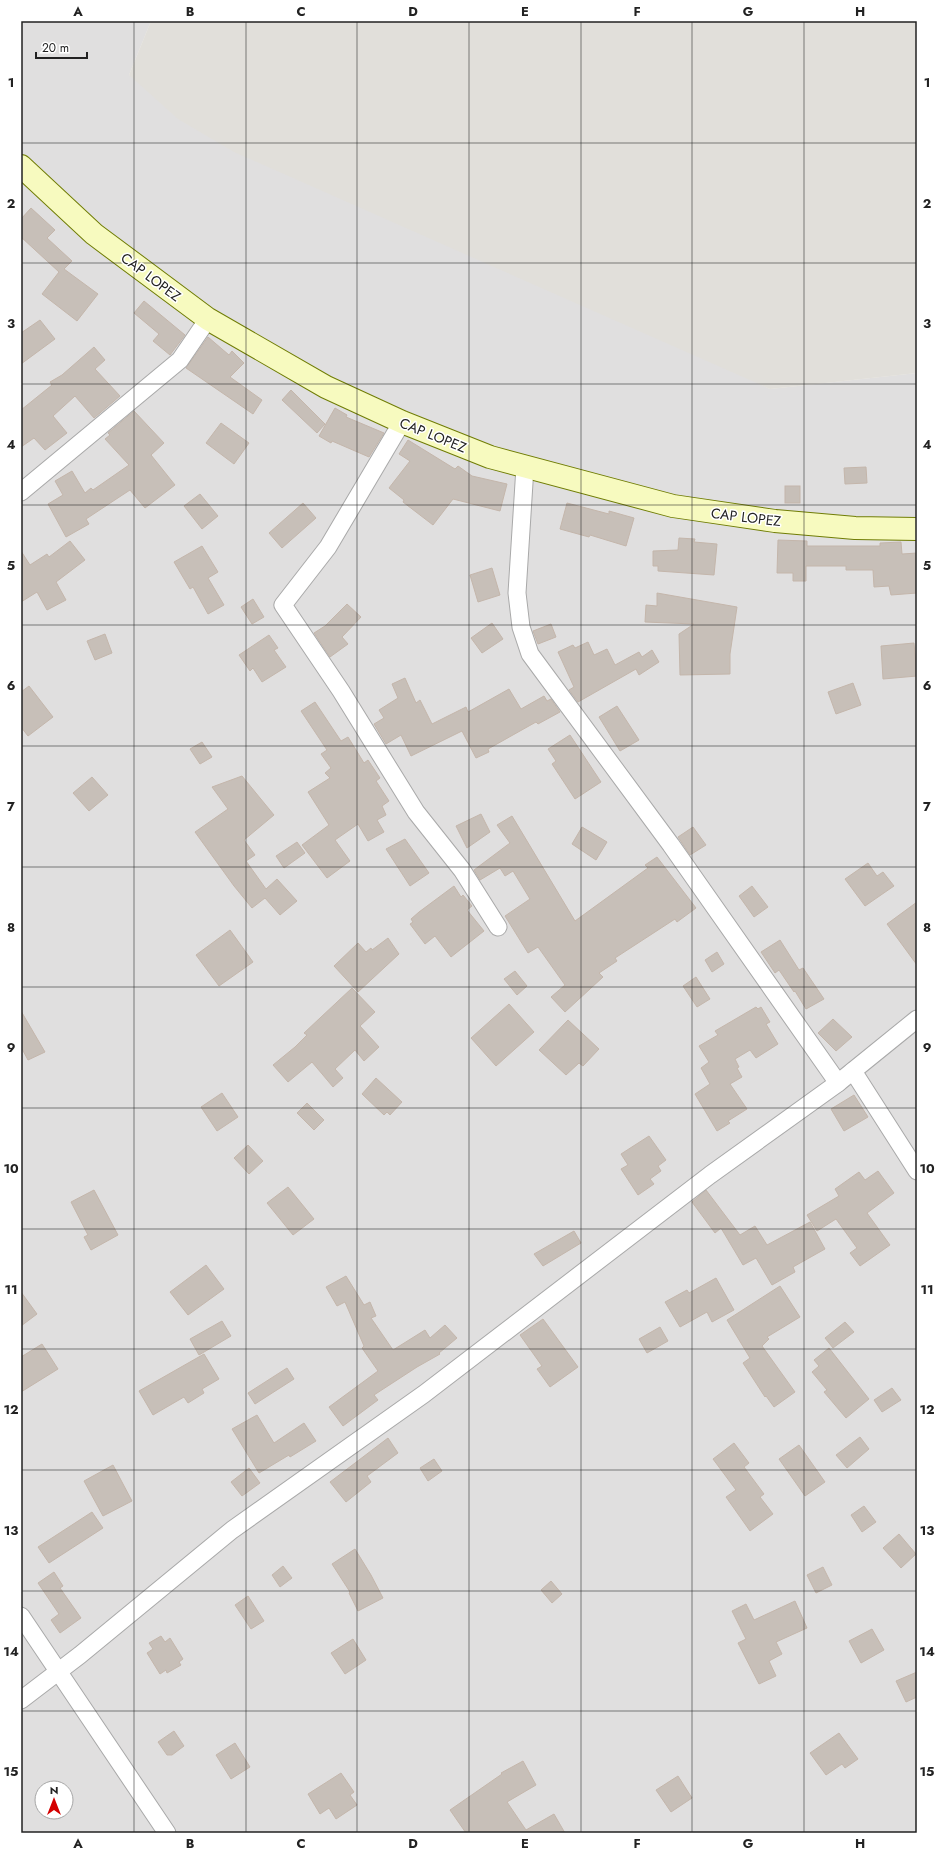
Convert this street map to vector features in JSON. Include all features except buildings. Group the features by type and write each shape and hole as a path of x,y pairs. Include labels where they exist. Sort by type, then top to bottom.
{"street":[{"name":"CAP LOPEZ","path":"21,166 94,234 208,319 326,387 402,422 490,457 673,506 723,514 855,528 917,529"},
{"path":"21,492 180,360 208,319"},
{"path":"402,422 328,547 283,604 341,691 416,812 462,870 498,928"},
{"path":"525,467 517,593 521,627 530,654 671,845 838,1083"},
{"path":"21,1700 59,1671 232,1530 424,1394 710,1175 838,1083 917,1018"},
{"path":"853,1071 917,1171"},
{"path":"21,1616 167,1833"}],"shaded area":[{"path":"21,21 151,21 129,75 770,389 917,373 917,1833 21,1833"},
{"path":"151,21 917,21 917,373 770,389 234,152 178,119 129,75"}]}
